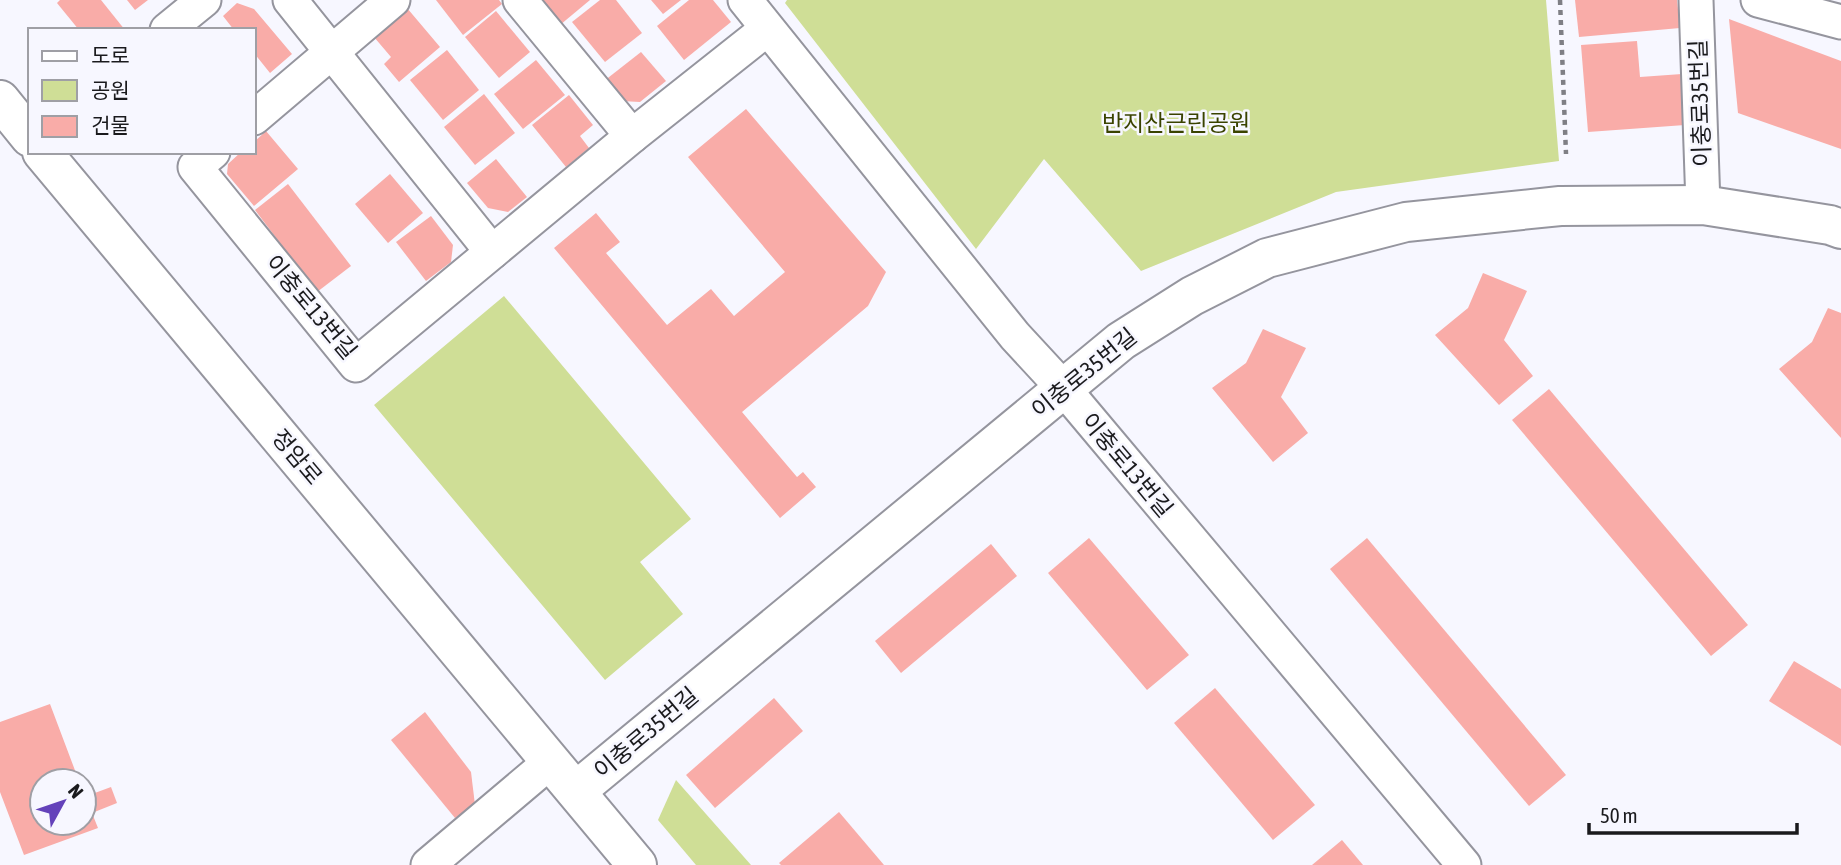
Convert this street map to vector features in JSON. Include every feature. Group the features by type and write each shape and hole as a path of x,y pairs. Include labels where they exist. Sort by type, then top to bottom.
{"street":[{"path":"169,28 204,0"},
{"path":"290,0 492,252"},
{"path":"256,115 393,0"},
{"path":"520,0 632,136"},
{"name":"이충로13번길","path":"744,0 1015,336 1064,389 1464,865"},
{"name":"이충로35번길","path":"1696,0 1703,205"},
{"path":"1758,0 1841,22"},
{"name":"이충로13번길","path":"211,154 195,167 356,365 632,136 767,29"},
{"path":"0,100 28,135"},
{"name":"정암로","path":"44,154 637,865"},
{"name":"이충로35번길","path":"576,791 1121,341 1192,296 1266,258 1406,222 1560,206 1703,205 1841,229"},
{"path":"428,865 550,761"}],"path":[{"path":"1560,0 1566,154"}],"green space":[{"name":"반지산근린공원","path":"787,0 1546,0 1559,161 1336,192 1141,271 1044,159 976,249 785,3"},
{"path":"504,296 691,519 640,562 683,614 605,680 374,405"},
{"path":"676,780 751,865 696,865 658,820"}],"building":[{"path":"60,0 101,0 123,28 77,28 57,3"},
{"path":"127,0 148,0 135,10"},
{"path":"436,0 499,0 502,4 463,35"},
{"path":"539,0 590,0 560,25"},
{"path":"600,0 616,0 642,33 605,62 572,22"},
{"path":"651,0 681,0 663,14"},
{"path":"689,0 713,0 731,22 684,60 657,26"},
{"path":"1575,0 1677,0 1680,28 1579,37"},
{"path":"237,3 254,9 292,54 270,73 256,56 256,28 232,28 223,16"},
{"path":"407,8 440,47 399,82 384,64 391,57 374,37"},
{"path":"496,11 530,52 499,78 465,37"},
{"path":"1729,19 1841,61 1841,149 1738,113"},
{"path":"1637,41 1640,77 1682,74 1685,125 1588,132 1581,45"},
{"path":"447,50 479,90 443,120 410,80"},
{"path":"641,52 666,81 640,102 621,101 604,81"},
{"path":"536,60 565,95 523,129 494,94"},
{"path":"484,94 515,133 475,165 444,127"},
{"path":"569,95 593,125 580,136 589,148 566,167 532,125"},
{"path":"746,109 886,272 868,306 742,412 797,477 803,472 816,487 780,518 554,248 596,213 620,242 606,253 667,325 711,289 734,316 785,272 688,157"},
{"path":"266,131 298,169 254,206 227,174 228,164 239,154 256,154 256,140"},
{"path":"496,159 527,197 508,212 488,208 467,183"},
{"path":"390,174 423,213 388,243 355,204"},
{"path":"288,184 351,266 317,292 255,210"},
{"path":"431,216 453,245 451,262 426,281 396,242"},
{"path":"1483,273 1527,291 1504,340 1533,376 1499,405 1435,335 1468,308"},
{"path":"1828,308 1841,313 1841,438 1779,369 1812,342"},
{"path":"1263,329 1306,348 1281,397 1308,433 1273,462 1212,388 1246,363"},
{"path":"1549,389 1748,625 1711,656 1512,420"},
{"path":"1089,538 1189,655 1147,690 1048,573"},
{"path":"1367,538 1566,775 1529,806 1330,569"},
{"path":"991,544 1017,576 901,673 875,641"},
{"path":"1794,661 1841,689 1841,746 1769,701"},
{"path":"1215,688 1315,805 1273,840 1174,723"},
{"path":"774,698 803,731 715,808 686,775"},
{"path":"50,704 74,767 28,767 28,837 73,837 24,855 0,792 0,722"},
{"path":"425,712 471,772 475,805 455,818 391,740"},
{"path":"111,787 117,803 98,811 98,792"},
{"path":"839,812 884,865 779,863"},
{"path":"1342,840 1363,865 1312,865"}]}
